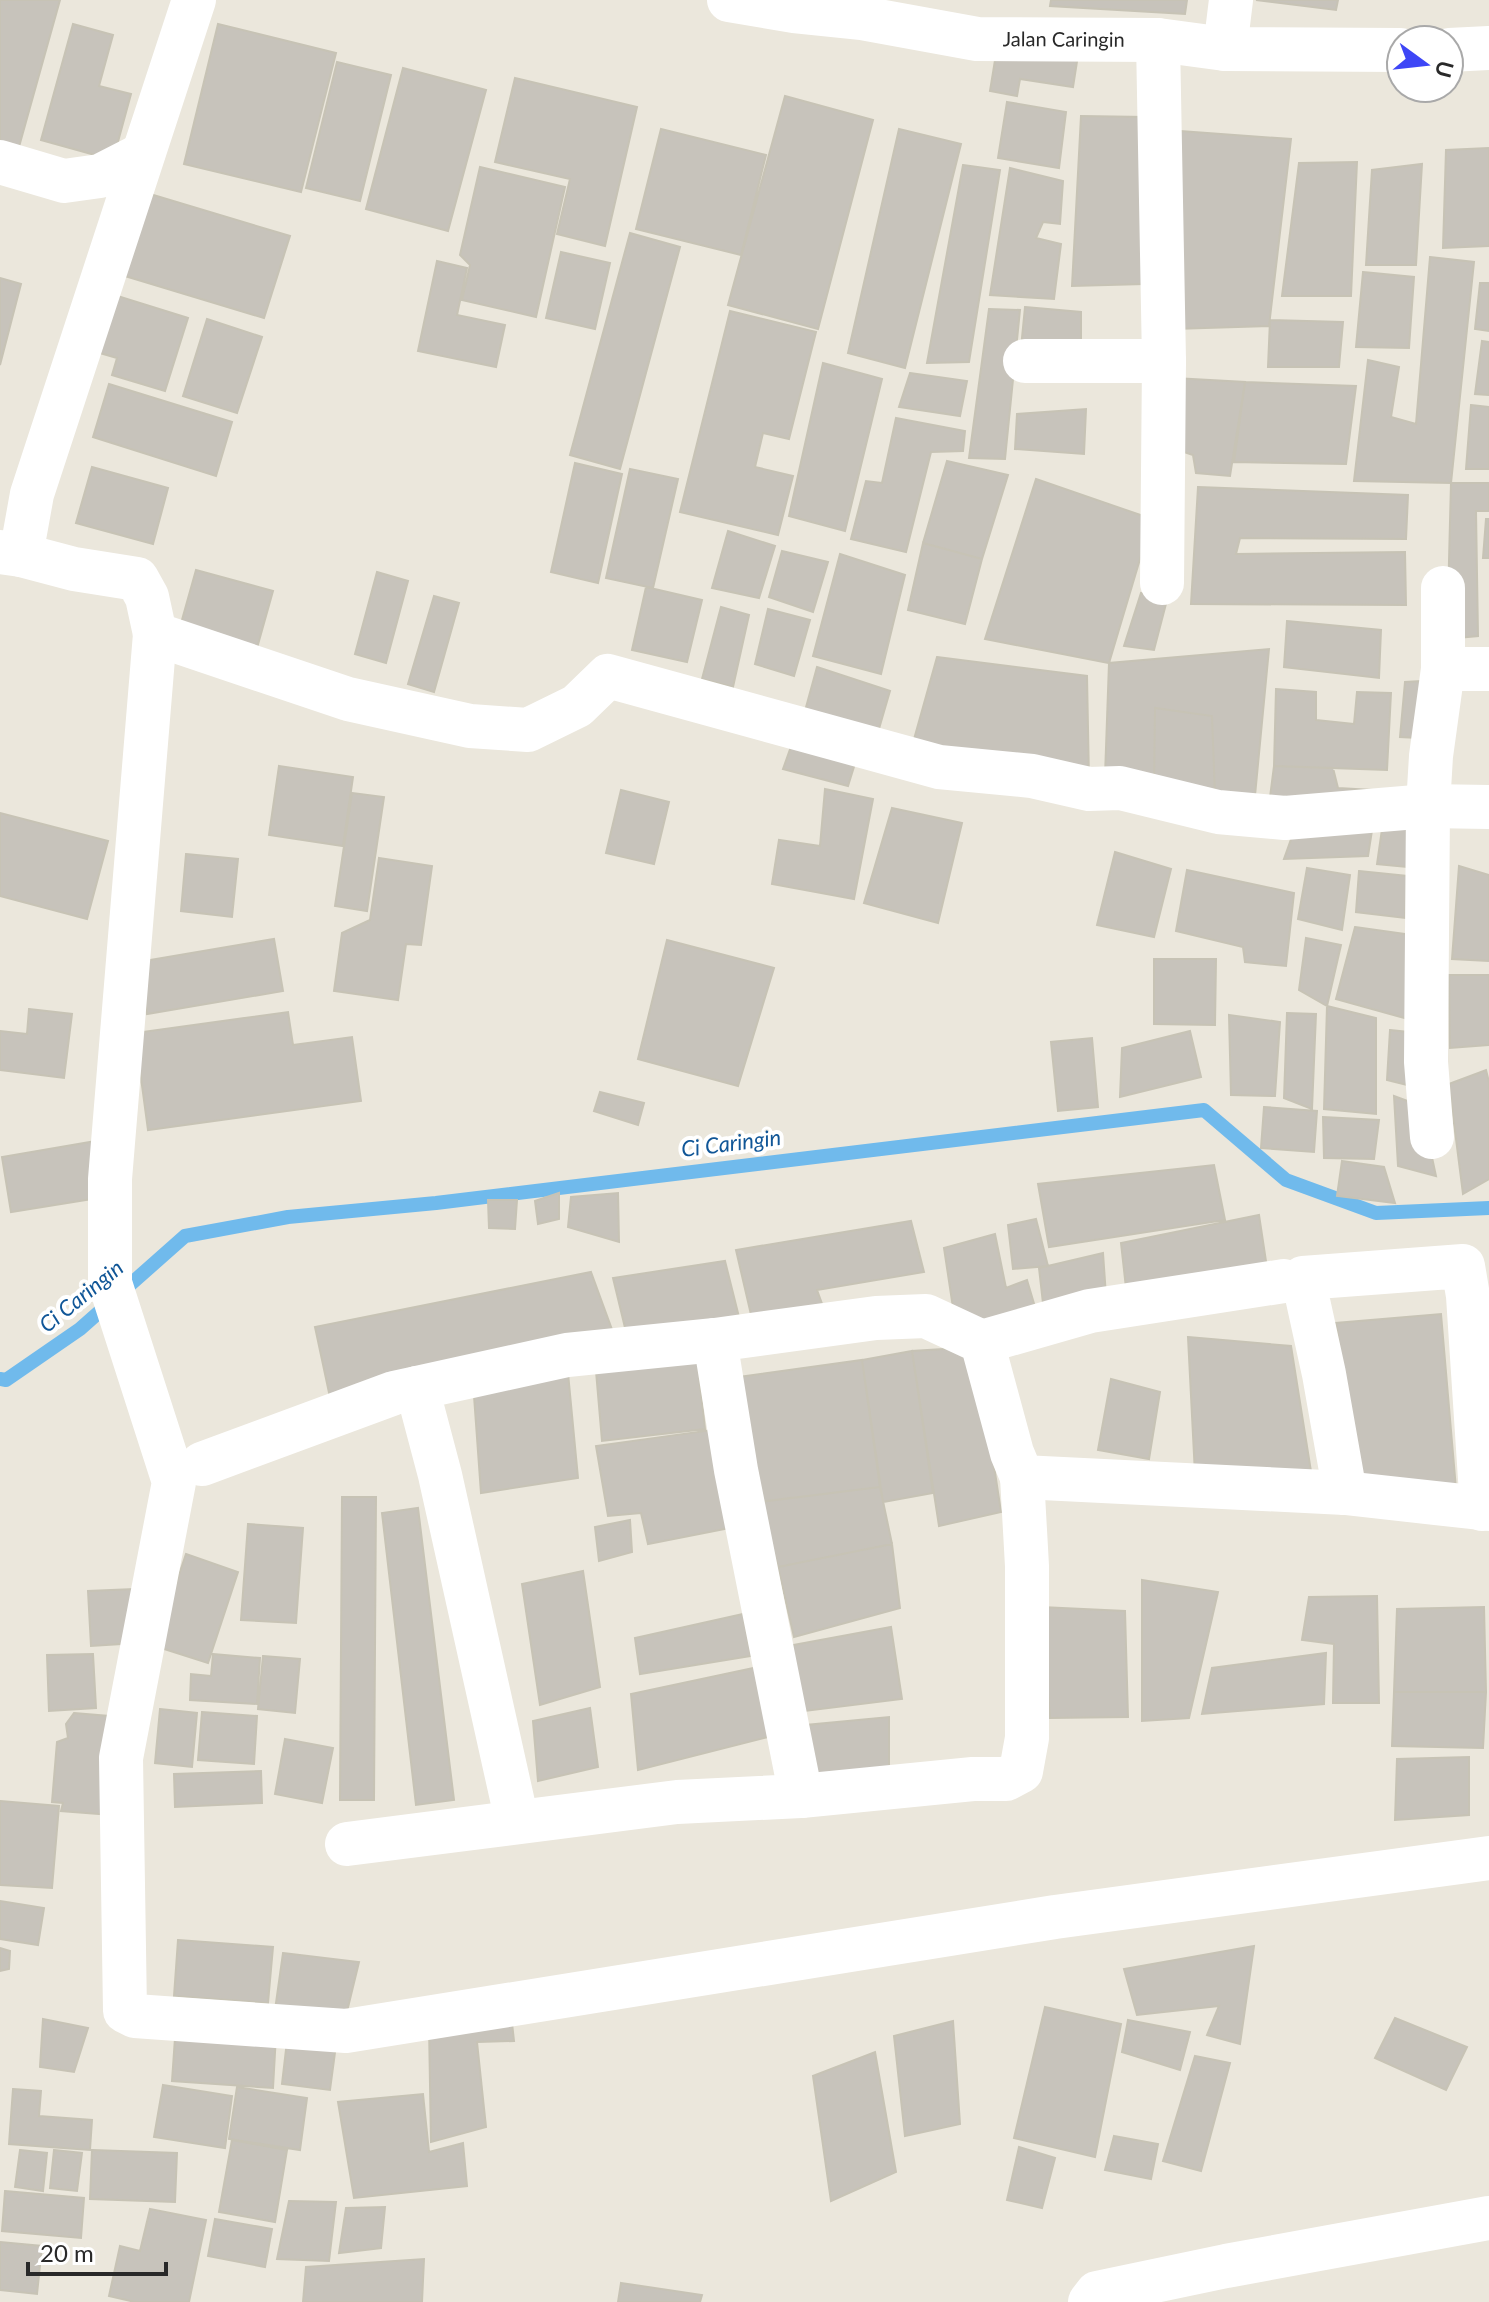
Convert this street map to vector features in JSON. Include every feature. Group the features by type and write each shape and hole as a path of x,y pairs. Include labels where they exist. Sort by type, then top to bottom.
{"street":[{"path":"194,0 10,554 137,579 147,597 155,634 110,1179 115,1302 174,1482 121,1758 125,2011 135,2016 346,2031 1055,1917 1489,1858"},
{"name":"Jalan Caringin","path":"729,0 795,5 977,39 1158,40 1225,49 1385,50"},
{"path":"1225,49 1231,0"},
{"path":"1158,40 1164,361 1162,583"},
{"path":"1465,49 1489,48"},
{"path":"0,162 64,181 100,176 143,154"},
{"path":"1025,361 1164,361"},
{"path":"1432,1137 1426,1062 1428,806 1431,756 1443,669 1443,588"},
{"path":"155,634 348,699 470,726 528,730 577,706 608,676 939,767 1032,776 1089,789 1120,788 1218,812 1285,818 1428,806 1489,807"},
{"path":"1443,669 1489,669"},
{"path":"1022,1477 1345,1493 1486,1509 1463,1266 1303,1278 1345,1493"},
{"path":"202,1464 394,1393 567,1355 715,1340 876,1318 926,1316 982,1342 1090,1311 1284,1281"},
{"path":"715,1340 736,1470 801,1796"},
{"path":"347,1844 677,1802 801,1796 973,1779 1006,1779 1021,1771 1027,1738 1027,1566 1022,1477 1012,1453 982,1342"},
{"path":"417,1388 440,1475 517,1821"},
{"path":"1113,2297 1226,2266 1489,2218"}],"building":[{"path":"0,0 60,0 17,154 0,149"},
{"path":"1051,0 1187,0 1185,14 1050,6"},
{"path":"1256,0 1338,0 1336,10"},
{"path":"73,24 113,35 99,86 131,94 113,160 41,140"},
{"path":"218,24 336,53 301,192 184,164"},
{"path":"998,42 1078,55 1073,87 1020,79 1017,96 990,91"},
{"path":"337,62 391,75 360,201 306,188"},
{"path":"403,68 486,90 448,231 366,209"},
{"path":"515,78 637,107 605,246 557,234 570,179 495,162"},
{"path":"785,96 873,120 818,329 728,305"},
{"path":"1007,102 1066,112 1059,168 998,158"},
{"path":"1081,116 1146,117 1144,284 1072,286"},
{"path":"661,129 766,155 741,255 636,229"},
{"path":"899,129 961,144 905,368 848,353"},
{"path":"1180,131 1291,139 1269,326 1174,329"},
{"path":"1489,148 1489,246 1443,248 1446,150"},
{"path":"1357,162 1351,296 1282,296 1299,163"},
{"path":"1422,164 1416,265 1366,265 1372,170"},
{"path":"963,165 1000,170 969,362 927,363"},
{"path":"480,167 565,187 536,317 462,300 470,265 460,255"},
{"path":"1010,168 1063,181 1060,224 1043,222 1036,238 1061,244 1054,299 990,295"},
{"path":"150,194 290,236 264,318 125,276"},
{"path":"630,233 680,247 620,469 570,455"},
{"path":"561,252 610,263 595,329 546,318"},
{"path":"1430,257 1474,262 1451,483 1354,481 1368,360 1399,367 1391,417 1416,424"},
{"path":"437,261 467,268 457,315 505,325 496,367 418,351"},
{"path":"1363,272 1414,277 1409,348 1356,347"},
{"path":"0,278 21,284 0,365"},
{"path":"1480,283 1489,283 1489,331 1475,329"},
{"path":"111,294 188,318 165,391 112,375 117,358 93,351"},
{"path":"1025,307 1081,312 1081,348 1021,348"},
{"path":"989,309 1020,310 1005,459 969,458"},
{"path":"730,311 816,332 789,439 763,433 755,467 793,476 778,535 680,512"},
{"path":"207,319 262,337 237,413 183,396"},
{"path":"1270,320 1343,322 1339,367 1268,367"},
{"path":"1482,341 1489,342 1489,395 1475,394"},
{"path":"823,363 882,379 845,531 789,516"},
{"path":"910,373 967,381 960,416 899,407"},
{"path":"1174,378 1245,382 1230,476 1196,473 1193,455 1181,451"},
{"path":"1245,382 1356,386 1346,464 1234,462"},
{"path":"109,384 232,422 216,476 93,437"},
{"path":"1471,405 1489,407 1489,469 1466,469"},
{"path":"1086,409 1084,454 1015,449 1017,414"},
{"path":"896,418 965,431 963,451 931,452 906,552 851,539 866,481 882,483"},
{"path":"947,461 1008,475 982,559 923,543"},
{"path":"575,463 622,474 598,583 551,572"},
{"path":"92,467 168,488 153,544 76,523"},
{"path":"630,469 678,479 653,588 606,578"},
{"path":"1036,479 1152,519 1109,663 985,639"},
{"path":"1451,483 1489,483 1489,511 1476,511 1478,636 1447,639"},
{"path":"1198,487 1408,495 1406,539 1240,538 1236,554 1405,552 1406,605 1191,604"},
{"path":"1486,519 1489,519 1489,558 1483,558"},
{"path":"728,531 775,546 759,598 712,588"},
{"path":"923,543 982,559 965,624 908,610"},
{"path":"782,551 828,562 813,612 769,597"},
{"path":"840,554 905,575 881,674 813,656"},
{"path":"196,570 273,591 257,648 180,627"},
{"path":"377,572 408,581 386,663 355,654"},
{"path":"646,587 702,600 687,662 632,650"},
{"path":"1141,593 1167,600 1154,650 1124,646"},
{"path":"434,596 459,603 434,692 408,684"},
{"path":"721,607 749,615 733,687 702,679"},
{"path":"768,609 810,620 794,676 755,664"},
{"path":"1287,621 1381,630 1379,678 1284,667"},
{"path":"1269,649 1254,806 1215,796 1212,716 1155,708 1154,786 1105,776 1109,663"},
{"path":"937,657 1087,676 1089,780 911,750"},
{"path":"817,667 890,691 876,739 802,722"},
{"path":"1421,681 1418,738 1400,737 1405,682"},
{"path":"1276,689 1316,692 1316,720 1354,724 1357,692 1391,693 1387,770 1274,766"},
{"path":"1155,708 1212,716 1215,796 1154,786"},
{"path":"793,741 857,757 848,786 783,769"},
{"path":"279,766 353,777 343,846 269,835"},
{"path":"1274,766 1333,768 1338,788 1373,790 1269,805"},
{"path":"825,789 873,799 854,899 772,884 779,840 820,846"},
{"path":"621,790 669,802 654,864 606,853"},
{"path":"352,793 384,797 367,911 335,906"},
{"path":"892,808 962,823 938,923 864,903"},
{"path":"0,813 108,841 87,919 0,896"},
{"path":"1412,817 1407,867 1377,864 1383,822"},
{"path":"1373,824 1368,856 1284,859 1294,831"},
{"path":"1115,852 1171,869 1154,937 1097,925"},
{"path":"186,854 238,859 232,917 181,911"},
{"path":"379,858 432,866 421,945 406,944 398,1000 334,991 342,933 370,920"},
{"path":"1459,866 1489,875 1489,961 1452,959"},
{"path":"1307,868 1350,875 1342,930 1298,919"},
{"path":"1187,870 1294,893 1286,966 1245,962 1243,947 1176,931"},
{"path":"1359,871 1407,876 1405,918 1356,912"},
{"path":"1355,927 1420,936 1415,1021 1336,999"},
{"path":"1306,938 1341,945 1327,1006 1299,990"},
{"path":"274,939 283,991 147,1014 138,962"},
{"path":"667,940 774,968 738,1086 638,1059"},
{"path":"1154,959 1216,959 1215,1025 1154,1024"},
{"path":"1449,975 1489,975 1489,1045 1450,1048"},
{"path":"1327,1006 1376,1018 1376,1114 1324,1109"},
{"path":"29,1009 72,1014 64,1078 0,1070 0,1031 27,1034"},
{"path":"288,1012 293,1045 352,1037 361,1101 148,1130 135,1033"},
{"path":"1287,1013 1316,1014 1312,1109 1284,1098"},
{"path":"1229,1015 1280,1022 1275,1096 1231,1095"},
{"path":"1390,1030 1418,1033 1419,1088 1387,1080"},
{"path":"1190,1031 1201,1077 1120,1097 1122,1048"},
{"path":"1092,1038 1098,1107 1058,1111 1051,1042"},
{"path":"1486,1070 1489,1082 1489,1179 1463,1194 1449,1084"},
{"path":"600,1092 644,1103 638,1125 594,1111"},
{"path":"1394,1096 1421,1106 1436,1176 1398,1166"},
{"path":"1264,1107 1317,1111 1314,1152 1261,1148"},
{"path":"1323,1117 1379,1120 1374,1159 1324,1158"},
{"path":"96,1141 105,1197 11,1212 2,1157"},
{"path":"1342,1161 1384,1167 1395,1203 1337,1196"},
{"path":"1214,1165 1225,1220 1049,1247 1038,1184"},
{"path":"559,1193 559,1219 538,1224 535,1201"},
{"path":"618,1193 619,1242 568,1227 571,1197"},
{"path":"488,1200 517,1200 515,1229 489,1228"},
{"path":"1259,1215 1267,1268 1127,1297 1121,1243"},
{"path":"1036,1219 1048,1266 1013,1269 1008,1225"},
{"path":"911,1221 924,1272 817,1290 825,1312 752,1319 736,1250"},
{"path":"995,1234 1006,1288 1027,1280 1038,1317 955,1321 944,1248"},
{"path":"1103,1253 1106,1296 1044,1312 1039,1268"},
{"path":"725,1261 741,1325 627,1336 613,1278"},
{"path":"591,1272 614,1335 331,1402 315,1327"},
{"path":"1441,1314 1456,1489 1360,1484 1336,1323"},
{"path":"1188,1337 1291,1346 1313,1484 1195,1474"},
{"path":"976,1347 1001,1512 939,1526 912,1351"},
{"path":"912,1351 933,1493 883,1502 862,1360"},
{"path":"697,1358 705,1429 602,1441 596,1371"},
{"path":"862,1360 880,1487 759,1502 738,1377"},
{"path":"568,1373 578,1478 481,1493 473,1382"},
{"path":"1111,1379 1160,1392 1149,1459 1098,1450"},
{"path":"719,1429 735,1527 648,1544 641,1513 608,1516 596,1446"},
{"path":"880,1487 892,1544 778,1567 759,1502"},
{"path":"342,1497 376,1497 374,1800 340,1800"},
{"path":"418,1508 454,1800 416,1805 382,1513"},
{"path":"630,1520 632,1552 599,1561 595,1527"},
{"path":"248,1524 303,1528 296,1623 241,1620"},
{"path":"892,1544 900,1608 794,1637 778,1567"},
{"path":"186,1554 238,1572 208,1663 155,1646"},
{"path":"583,1571 600,1687 540,1705 522,1584"},
{"path":"1142,1580 1218,1592 1189,1718 1142,1721"},
{"path":"134,1589 137,1643 91,1646 88,1591"},
{"path":"1377,1596 1379,1703 1333,1703 1334,1644 1302,1640 1309,1597"},
{"path":"1041,1607 1125,1611 1128,1717 1050,1718"},
{"path":"1484,1607 1486,1692 1394,1692 1397,1609"},
{"path":"743,1614 751,1656 640,1674 635,1638"},
{"path":"891,1627 902,1699 797,1712 793,1645"},
{"path":"1326,1653 1324,1704 1202,1714 1212,1668"},
{"path":"93,1654 96,1708 49,1711 47,1655"},
{"path":"213,1654 260,1658 257,1704 190,1700 191,1674 211,1676"},
{"path":"263,1656 300,1659 295,1713 258,1709"},
{"path":"763,1666 784,1733 638,1770 631,1694"},
{"path":"1394,1692 1486,1692 1483,1748 1392,1746"},
{"path":"590,1708 598,1767 538,1781 533,1721"},
{"path":"160,1709 197,1713 192,1767 155,1763"},
{"path":"202,1712 257,1716 254,1764 198,1760"},
{"path":"74,1713 109,1716 111,1815 61,1811 63,1803 52,1802 57,1742 68,1738 66,1724"},
{"path":"889,1717 889,1770 813,1784 806,1725"},
{"path":"285,1739 333,1748 322,1803 275,1794"},
{"path":"1469,1757 1469,1815 1395,1820 1397,1759"},
{"path":"261,1771 262,1803 175,1807 174,1774"},
{"path":"0,1801 59,1806 52,1888 0,1885"},
{"path":"0,1901 44,1908 38,1945 0,1939"},
{"path":"178,1940 273,1947 268,2003 174,1996"},
{"path":"1254,1946 1240,2044 1207,2035 1219,2006 1137,2015 1124,1969"},
{"path":"0,1948 10,1951 9,1969 0,1971"},
{"path":"283,1953 359,1962 344,2024 274,2017"},
{"path":"1045,2007 1121,2024 1095,2157 1014,2138"},
{"path":"511,2014 514,2041 477,2042 486,2127 431,2142 429,2026"},
{"path":"1395,2018 1467,2047 1446,2090 1375,2058"},
{"path":"43,2019 88,2028 74,2072 40,2067"},
{"path":"1128,2020 1190,2032 1180,2070 1122,2052"},
{"path":"953,2021 960,2124 905,2136 894,2036"},
{"path":"276,2035 273,2088 172,2081 175,2038"},
{"path":"287,2041 336,2045 330,2090 282,2084"},
{"path":"875,2052 896,2172 831,2201 813,2076"},
{"path":"1195,2056 1230,2063 1201,2171 1163,2161"},
{"path":"163,2085 232,2096 225,2148 154,2137"},
{"path":"237,2087 307,2098 300,2150 229,2139"},
{"path":"13,2089 41,2091 39,2116 92,2120 90,2150 9,2144"},
{"path":"423,2094 429,2152 463,2143 467,2186 354,2198 338,2102"},
{"path":"1114,2136 1158,2144 1151,2179 1105,2170"},
{"path":"232,2140 287,2150 275,2222 219,2212"},
{"path":"1019,2147 1055,2158 1042,2208 1007,2200"},
{"path":"20,2150 47,2153 43,2191 15,2187"},
{"path":"54,2150 82,2153 77,2191 50,2188"},
{"path":"92,2150 177,2153 175,2202 90,2199"},
{"path":"5,2191 84,2198 81,2238 2,2231"},
{"path":"289,2201 336,2202 329,2261 277,2259"},
{"path":"385,2207 381,2248 339,2253 346,2208"},
{"path":"150,2209 206,2220 189,2302 135,2302 109,2296 120,2246 140,2251"},
{"path":"215,2219 272,2229 265,2267 208,2256"},
{"path":"0,2242 42,2246 37,2294 0,2290"},
{"path":"424,2259 422,2302 303,2302 306,2267"},
{"path":"621,2283 702,2295 700,2302 618,2302"}],"waterway":[{"name":"Ci Caringin","path":"0,1379 6,1380 80,1329 185,1236 288,1217 436,1203 1204,1110 1286,1180 1376,1213 1489,1208"}]}
